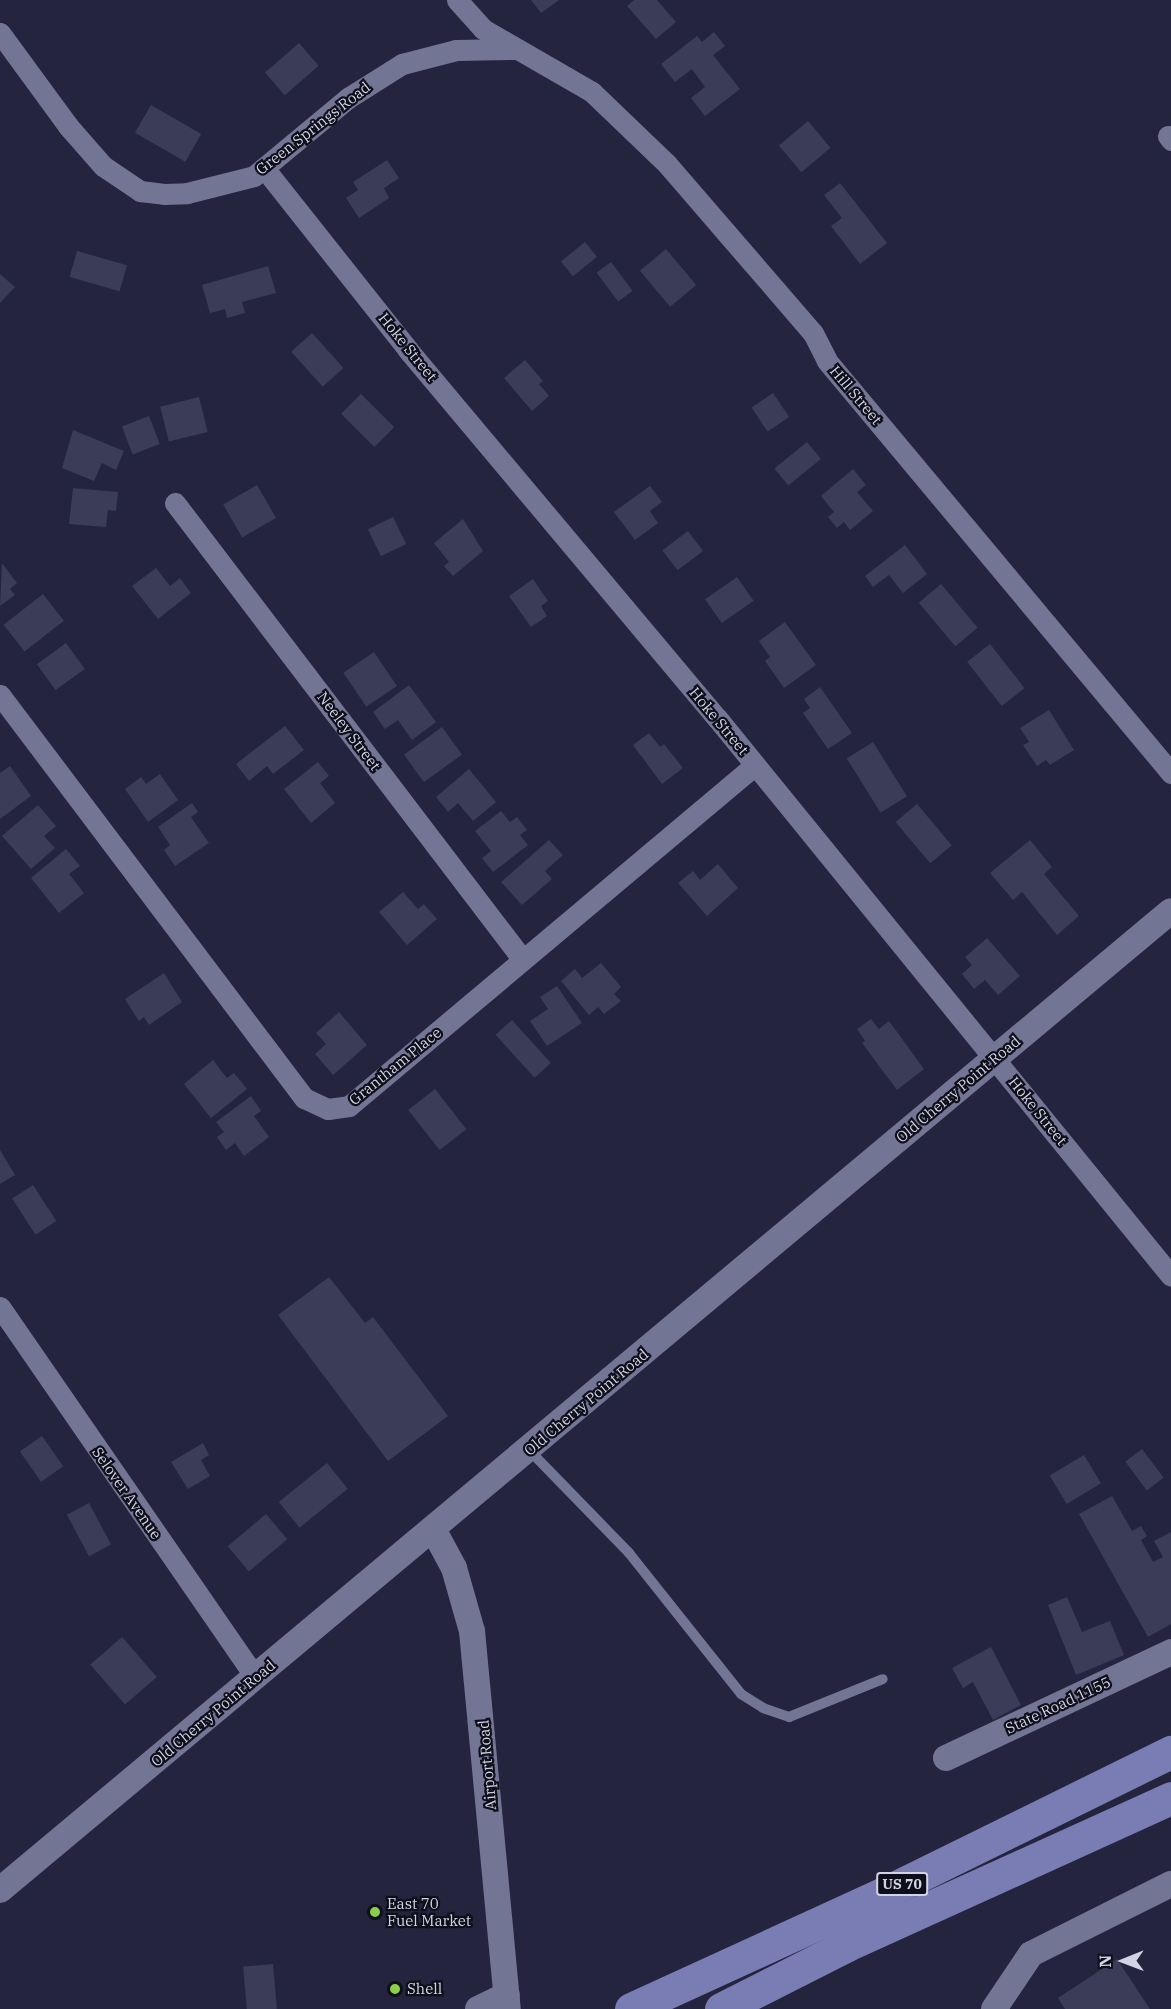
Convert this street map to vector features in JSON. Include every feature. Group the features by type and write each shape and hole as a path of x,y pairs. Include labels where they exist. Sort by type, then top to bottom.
{"highway":[{"name":"US 70","path":"631,2009 882,1894 1171,1752"},
{"path":"721,2009 847,1945 1171,1798"}],"street":[{"name":"Hill Street","path":"457,0 483,29 514,49 592,92 667,164 813,333 827,361 1171,773"},
{"name":"Green Springs Road","path":"0,34 103,166 140,191 188,194 254,176 348,98 402,64 456,50 514,49"},
{"name":"Hoke Street","path":"264,168 408,350 755,765 1171,1276"},
{"name":"Neeley Street","path":"176,503 523,960"},
{"name":"Grantham Place","path":"0,695 304,1098 328,1109 349,1106 755,765"},
{"name":"Old Cherry Point Road","path":"0,1890 1171,911"},
{"name":"Selover Avenue","path":"0,1307 255,1677"},
{"name":"Airport Road","path":"433,1528 454,1568 472,1631 508,2002"},
{"name":"State Road 1155","path":"946,1758 1171,1652"},
{"path":"994,2009 1031,1954 1171,1884"},
{"path":"478,2009 508,2002"}],"lane":[{"path":"529,1450 629,1553 741,1694 756,1704 789,1717 884,1679"}],"building":[{"path":"531,0 559,0 541,13"},
{"path":"634,0 657,0 676,22 656,39 627,6"},
{"path":"714,32 725,46 713,55 740,89 705,116 691,98 705,87 692,69 675,82 661,64 697,36 702,42"},
{"path":"299,43 319,66 285,95 265,73"},
{"path":"151,105 201,134 185,162 135,133"},
{"path":"808,121 830,148 801,172 779,145"},
{"path":"387,160 399,178 384,188 389,198 359,218 346,198 358,190 353,182"},
{"path":"840,183 887,243 860,264 831,226 842,218 824,195"},
{"path":"585,242 597,257 573,276 561,262"},
{"path":"666,249 696,285 670,307 640,271"},
{"path":"77,251 127,265 120,291 70,277"},
{"path":"611,262 633,291 618,302 597,273"},
{"path":"268,266 276,293 242,302 245,313 227,318 225,309 210,313 202,285"},
{"path":"0,274 15,287 0,303"},
{"path":"312,333 343,368 323,387 291,352"},
{"path":"525,360 543,381 539,384 549,396 532,411 504,378"},
{"path":"773,393 789,417 768,432 751,408"},
{"path":"361,394 394,427 374,447 341,414"},
{"path":"199,397 208,432 169,442 160,407"},
{"path":"149,416 160,444 133,454 122,426"},
{"path":"73,430 124,451 116,470 102,463 94,481 62,468"},
{"path":"807,442 821,459 788,486 774,468"},
{"path":"853,469 866,485 857,492 873,511 850,530 844,522 837,528 828,517 834,512 821,496"},
{"path":"257,485 276,518 242,537 223,504"},
{"path":"650,486 662,502 650,511 658,523 635,540 614,512"},
{"path":"73,488 118,492 116,511 108,510 106,527 69,524"},
{"path":"393,517 406,544 381,556 368,529"},
{"path":"463,519 483,551 453,576 444,566 449,562 434,543"},
{"path":"688,531 703,551 677,570 662,550"},
{"path":"905,545 927,574 903,593 889,575 873,587 865,576"},
{"path":"2,563 17,583 10,589 15,595 0,606"},
{"path":"156,568 170,586 180,578 191,593 158,619 132,586"},
{"path":"737,577 754,601 722,623 705,599"},
{"path":"533,579 548,601 541,606 547,616 531,627 509,596"},
{"path":"941,584 978,628 955,646 919,603"},
{"path":"43,594 64,621 25,652 4,625"},
{"path":"785,622 816,665 784,688 765,661 770,657 759,641"},
{"path":"66,643 85,669 56,690 37,664"},
{"path":"990,644 1024,688 1002,706 967,662"},
{"path":"374,652 397,686 366,707 343,673"},
{"path":"409,685 436,722 412,740 398,720 385,729 373,712"},
{"path":"820,687 852,733 828,749 803,713 810,708 804,699"},
{"path":"1049,710 1074,750 1050,765 1046,760 1037,766 1023,745 1029,742 1020,728"},
{"path":"285,726 304,750 273,774 267,766 249,781 236,764"},
{"path":"442,727 462,755 424,782 404,755"},
{"path":"649,733 660,747 664,744 683,768 662,784 633,745"},
{"path":"873,742 907,796 881,813 847,758"},
{"path":"318,762 329,776 320,783 335,803 311,823 284,789"},
{"path":"10,766 31,796 0,819 0,773"},
{"path":"469,769 496,802 473,821 458,803 448,812 436,797"},
{"path":"160,774 178,800 148,822 125,789 141,777 146,784"},
{"path":"192,803 198,812 191,817 209,843 175,866 164,850 170,845 158,827"},
{"path":"917,804 952,845 930,863 896,822"},
{"path":"38,805 56,826 44,836 55,848 31,869 2,836"},
{"path":"501,811 510,822 517,817 527,830 520,835 528,845 493,872 482,858 491,851 475,831"},
{"path":"549,840 563,855 545,871 552,879 522,905 501,882"},
{"path":"1030,840 1052,867 1044,874 1079,916 1057,935 1022,892 1013,900 990,873"},
{"path":"66,849 80,866 69,874 84,893 59,913 31,878"},
{"path":"718,864 738,888 707,916 678,883 693,871 700,880"},
{"path":"403,892 418,909 424,904 437,919 407,945 379,912"},
{"path":"987,938 1020,976 998,995 985,980 974,989 962,974 972,965 965,957"},
{"path":"601,963 621,987 614,994 621,1001 604,1014 598,1007 589,1015 561,981 575,969 582,978"},
{"path":"164,973 182,1002 149,1025 144,1017 139,1021 125,999"},
{"path":"557,986 582,1023 547,1046 530,1021 548,1009 540,997"},
{"path":"339,1012 367,1045 333,1075 315,1054 326,1044 316,1033"},
{"path":"871,1019 879,1029 889,1021 924,1069 897,1090 862,1043 865,1041 857,1029"},
{"path":"512,1020 551,1063 534,1078 496,1035"},
{"path":"213,1060 227,1078 234,1073 247,1089 211,1118 184,1084"},
{"path":"435,1089 466,1129 440,1150 408,1110"},
{"path":"251,1096 261,1111 254,1116 269,1137 244,1156 235,1143 226,1150 217,1137 224,1132 216,1122"},
{"path":"0,1150 15,1175 0,1184"},
{"path":"33,1185 56,1221 35,1235 12,1199"},
{"path":"329,1277 365,1323 373,1317 448,1416 388,1461 278,1315"},
{"path":"42,1436 63,1466 41,1482 20,1451"},
{"path":"203,1443 209,1455 201,1460 210,1476 188,1489 171,1462"},
{"path":"1142,1449 1164,1478 1147,1490 1125,1462"},
{"path":"1084,1455 1101,1483 1067,1504 1050,1476"},
{"path":"327,1463 348,1489 300,1528 279,1502"},
{"path":"1112,1496 1132,1531 1141,1526 1147,1536 1141,1540 1153,1562 1163,1557 1154,1541 1171,1532 1171,1624 1148,1637 1079,1514"},
{"path":"89,1503 111,1544 89,1556 67,1515"},
{"path":"266,1514 287,1539 249,1571 228,1546"},
{"path":"1067,1597 1082,1632 1110,1621 1124,1655 1076,1675 1048,1605"},
{"path":"122,1637 157,1677 125,1705 90,1665"},
{"path":"991,1647 1021,1705 993,1720 973,1682 963,1688 952,1668"},
{"path":"1117,1959 1150,2009 1065,2009 1058,1998"},
{"path":"273,1964 277,2009 247,2009 243,1967"}],"place":[{"name":"East 70 Fuel Market","path":"375,1912"},
{"name":"Shell","path":"395,1989"}]}
